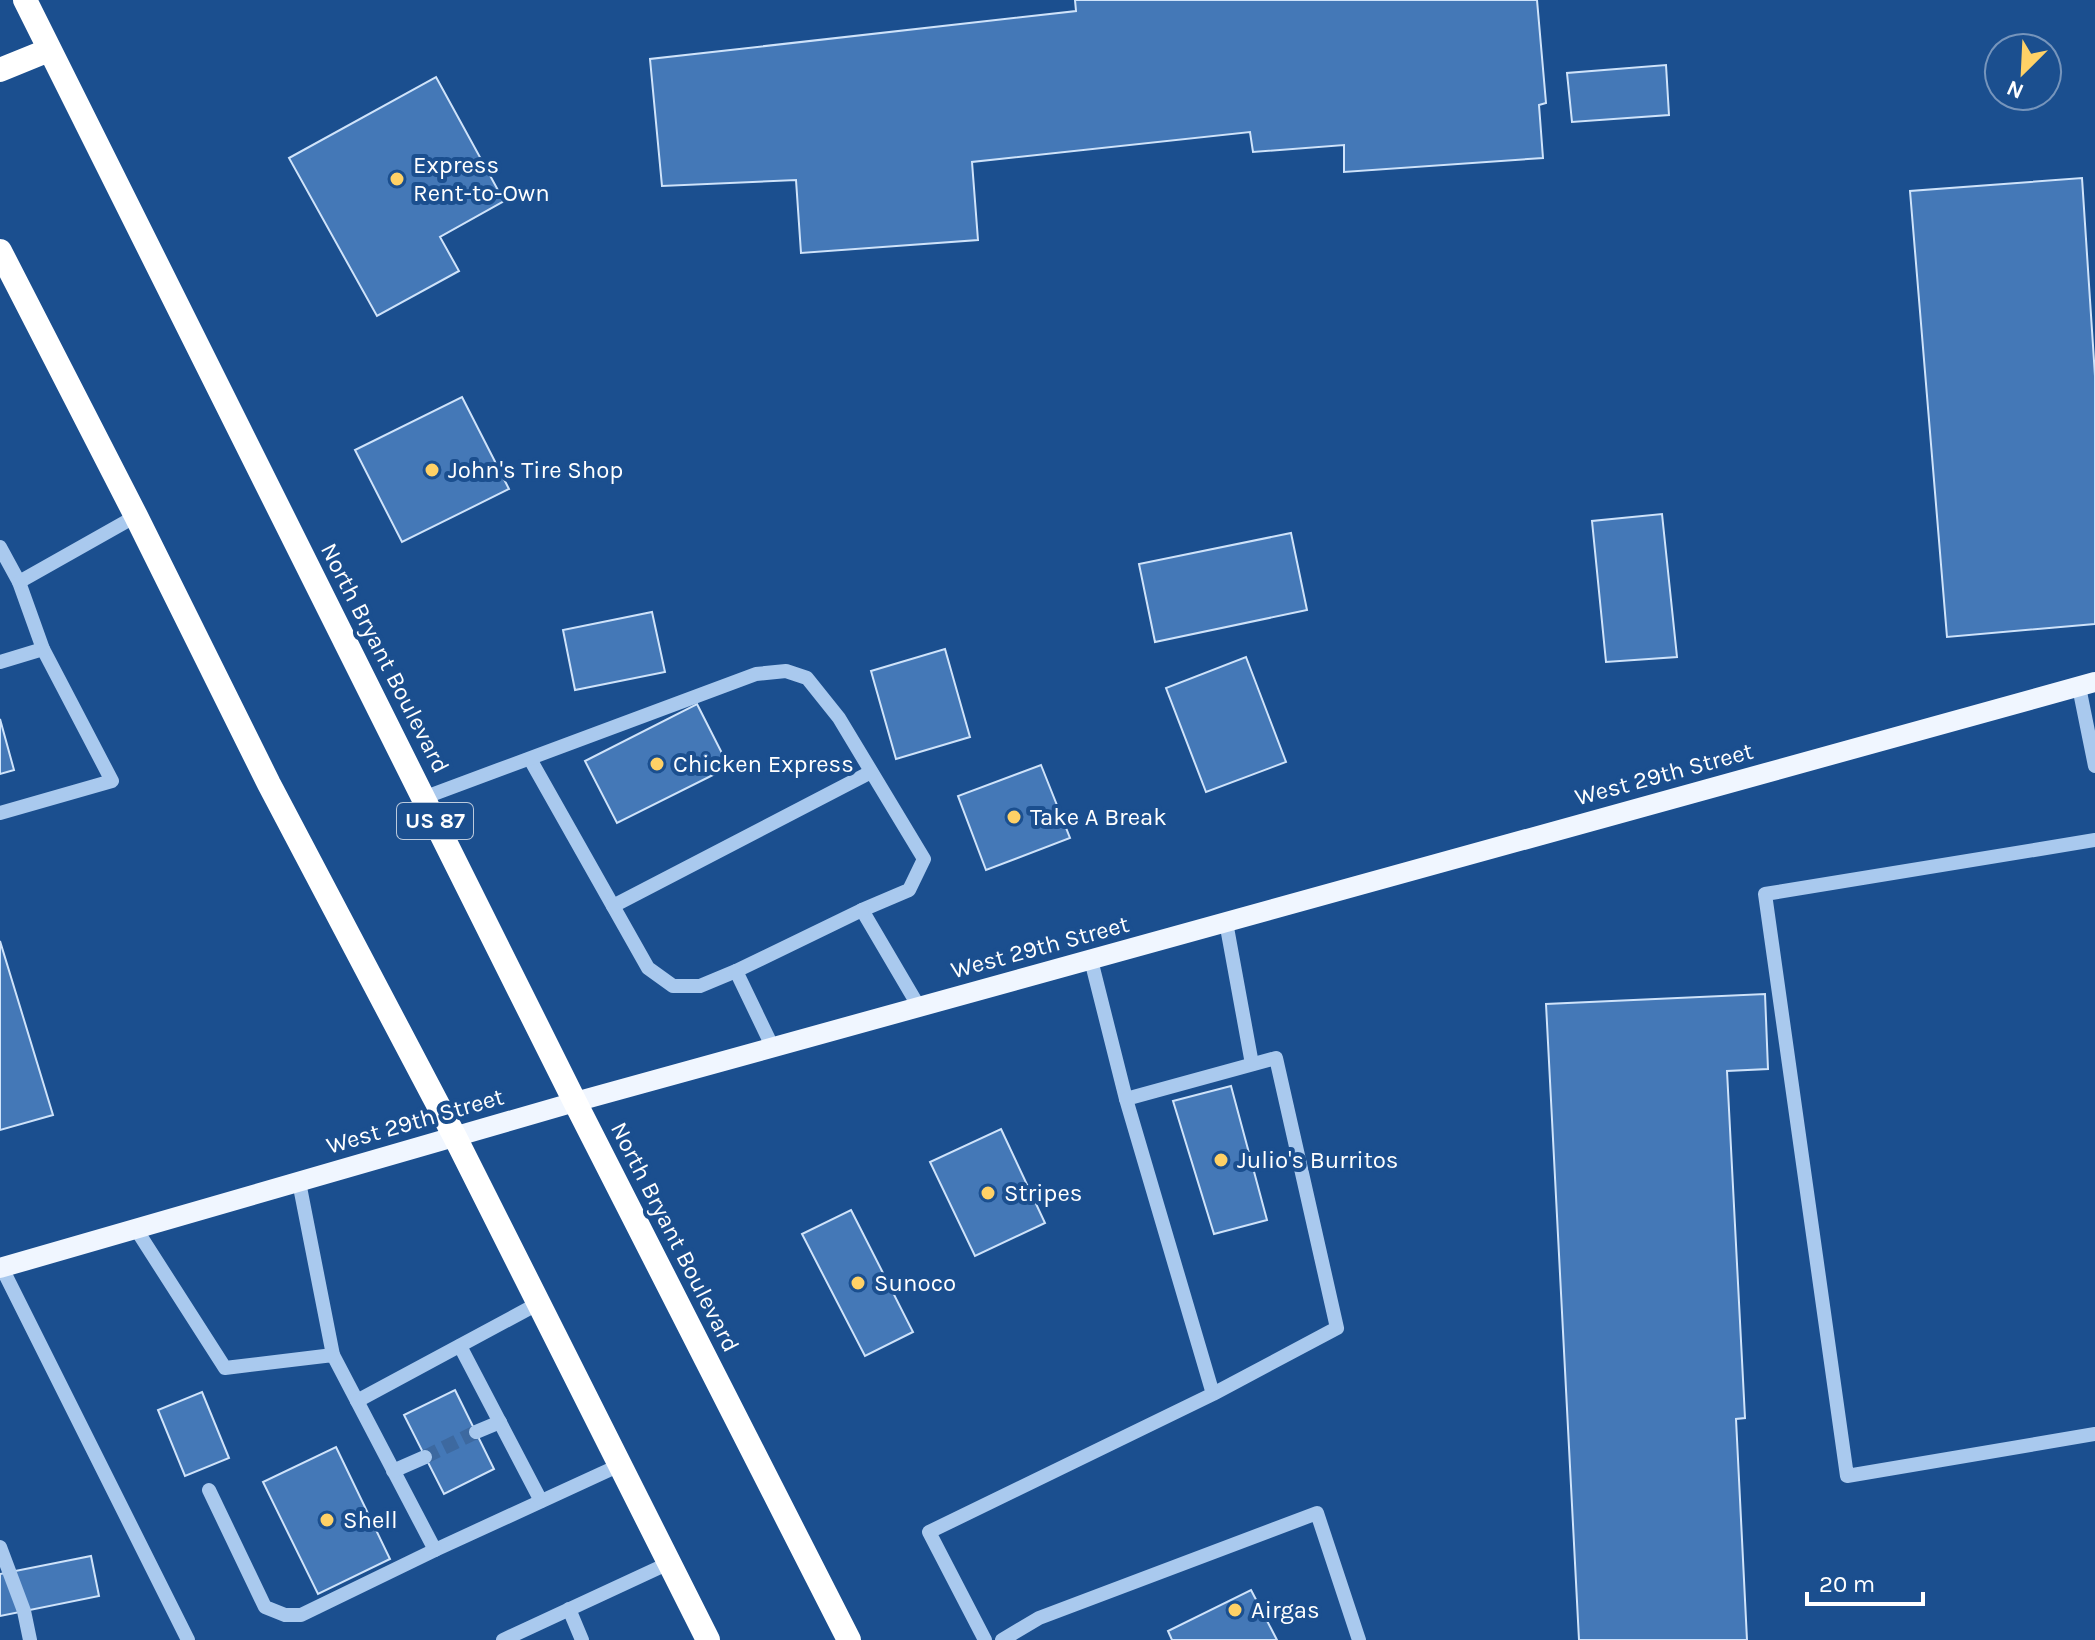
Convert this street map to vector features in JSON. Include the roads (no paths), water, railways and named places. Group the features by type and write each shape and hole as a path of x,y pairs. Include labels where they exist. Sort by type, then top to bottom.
{"highway":[{"name":"North Bryant Boulevard","path":"25,0 575,1102 849,1640"},
{"path":"0,70 49,50"},
{"path":"0,251 269,784 455,1137 708,1640"}],"main road":[{"name":"West 29th Street","path":"1,1268 575,1102 2087,685"}],"lane":[{"path":"19,582 136,516"},
{"path":"0,547 19,582 43,649 112,781 0,813"},
{"path":"0,662 43,649"},
{"path":"423,798 756,674 786,671 807,678 839,718 924,859 909,890 700,986 673,986 648,968 530,759"},
{"path":"2087,685 2095,766"},
{"path":"613,906 871,772"},
{"path":"2095,840 1765,894 1847,1476 2095,1434"},
{"path":"862,910 919,1007"},
{"path":"1226,922 1252,1064"},
{"path":"1091,960 1126,1099 1213,1394"},
{"path":"736,971 773,1048"},
{"path":"985,1640 929,1532 1213,1394 1337,1328 1276,1058 1126,1099"},
{"path":"299,1182 333,1355 435,1550"},
{"path":"136,1229 225,1368 333,1355"},
{"path":"1,1268 188,1640"},
{"path":"357,1401 539,1303"},
{"path":"460,1346 541,1501"},
{"path":"476,1432 500,1422"},
{"path":"393,1471 425,1457"},
{"path":"209,1490 265,1607 285,1615 301,1615 620,1465"},
{"path":"1002,1640 1039,1618 1317,1513 1359,1640"},
{"path":"0,1547 24,1611 30,1640"},
{"path":"503,1640 669,1563"},
{"path":"569,1609 582,1640"}],"tunnel":[{"path":"425,1457 476,1432"}],"place":[{"name":"Express Rent-to-Own","path":"397,179"},
{"name":"John's Tire Shop","path":"432,470"},
{"name":"Chicken Express","path":"657,764"},
{"name":"Take A Break","path":"1014,817"},
{"name":"Julio's Burritos","path":"1221,1160"},
{"name":"Stripes","path":"988,1193"},
{"name":"Sunoco","path":"858,1283"},
{"name":"Shell","path":"327,1520"},
{"name":"Airgas","path":"1235,1610"}]}
